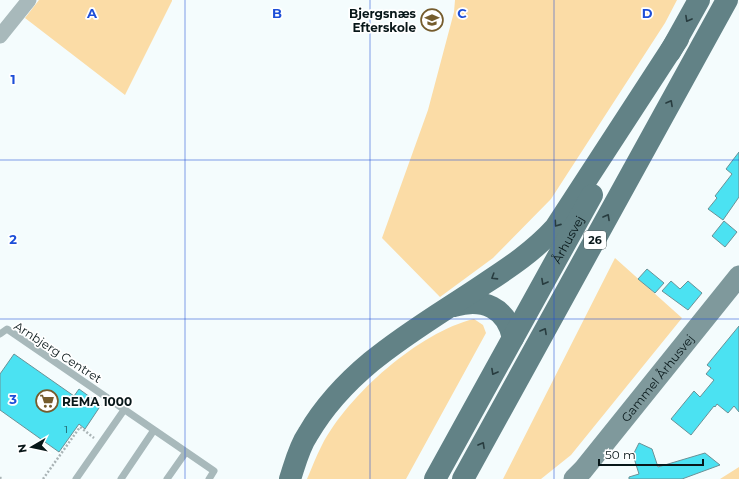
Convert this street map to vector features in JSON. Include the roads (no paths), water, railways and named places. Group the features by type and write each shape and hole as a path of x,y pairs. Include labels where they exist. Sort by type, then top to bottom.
{"main road":[{"name":"Århusvej","path":"435,479 699,0"},
{"name":"Århusvej","path":"463,479 726,0"},
{"path":"290,479 307,434 330,403 359,370 394,343 527,256 555,228 678,39"},
{"path":"450,307 469,304 489,306 507,319 513,338"}],"street":[{"path":"0,36 29,0"},
{"name":"Gammel Århusvej","path":"574,479 738,279"}],"lane":[{"name":"Arnbjerg Centret","path":"0,334 7,329 214,471 209,479"},
{"path":"76,479 124,410"},
{"path":"121,479 154,430"},
{"path":"167,479 186,452"}],"place":[{"name":"Bjergsnæs Efterskole","path":"432,20"},
{"name":"REMA 1000","path":"47,401"}]}
